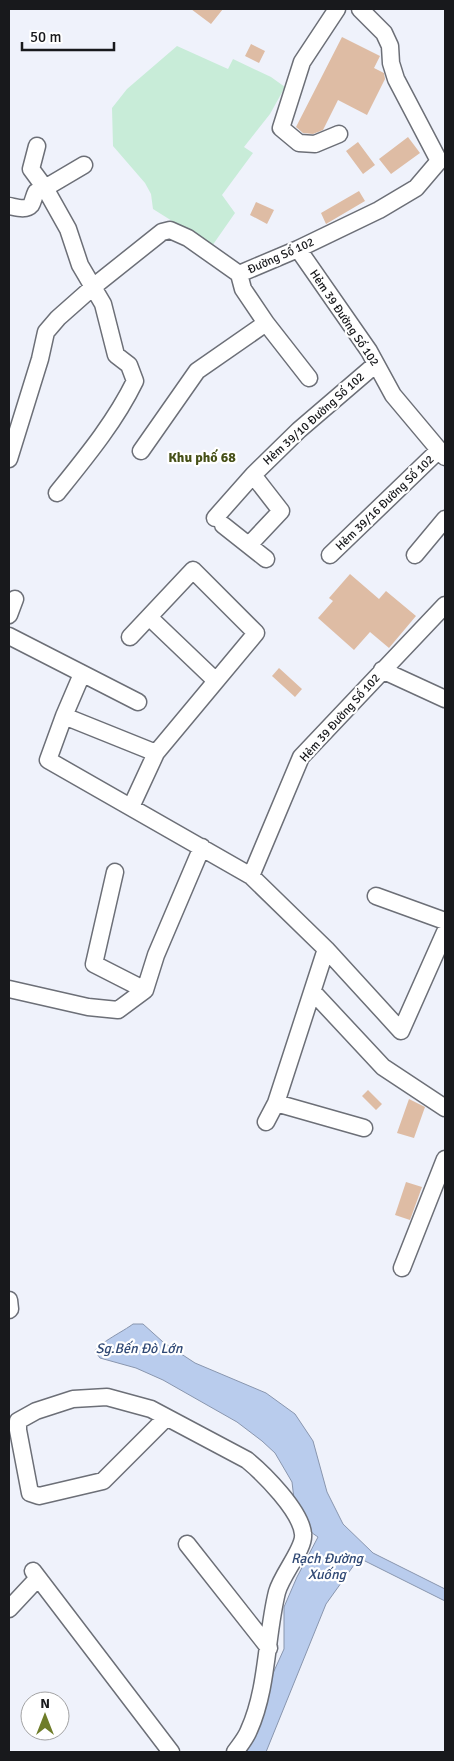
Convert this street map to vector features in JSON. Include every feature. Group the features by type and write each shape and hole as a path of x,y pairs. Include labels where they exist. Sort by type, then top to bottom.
{"street":[{"path":"338,9 302,62 281,128 299,144 315,144 339,134"},
{"name":"Đường Số 102","path":"9,459 40,359 46,332 58,318 162,232 170,230 188,238 239,274 298,249 379,210 416,188 443,162 396,79 391,63 390,46 384,34 360,9"},
{"path":"37,146 31,169 45,188 68,229 80,265 103,304 116,356 129,364 135,381 124,404 57,493"},
{"path":"9,206 28,207 36,192 84,165"},
{"name":"Hẻm 39 Đường Số 102","path":"298,249 370,351 393,395 442,454"},
{"path":"239,274 244,289 266,323 309,378"},
{"path":"141,451 197,371 266,323"},
{"name":"Hẻm 39/10 Đường Số 102","path":"266,559 219,521 253,475 299,430 376,364"},
{"name":"Hẻm 39/16 Đường Số 102","path":"330,555 442,454"},
{"name":"Hẻm 39/10 Đường Số 102","path":"248,545 281,511 253,475"},
{"path":"415,555 445,519"},
{"path":"130,637 193,570 256,633 156,753 131,807"},
{"path":"9,616 15,599"},
{"name":"Hẻm 39 Đường Số 102","path":"250,876 301,757 445,605"},
{"path":"149,617 216,681"},
{"path":"9,636 138,702"},
{"path":"382,670 445,699"},
{"path":"82,674 48,760 250,876 326,948 401,1031 445,932"},
{"path":"64,716 156,753"},
{"path":"9,989 88,1007 118,1010 145,990 156,955 202,847"},
{"path":"115,872 94,964 145,990"},
{"path":"376,896 445,921"},
{"path":"266,1122 276,1103 326,948"},
{"path":"313,992 384,1066 445,1108"},
{"path":"276,1103 364,1128"},
{"path":"402,1268 445,1159"},
{"path":"9,1300 9,1310"},
{"path":"166,1418 103,1481 39,1496 30,1494 18,1421 36,1411 73,1399 107,1397 151,1409 247,1460 254,1465 291,1507 303,1532 303,1542 283,1576 277,1591 270,1630 269,1648 257,1708 249,1731 235,1752"},
{"path":"187,1544 269,1648"},
{"path":"9,1609 36,1575 171,1752"}],"green space":[{"path":"177,46 228,69 233,59 271,77 285,87 270,114 244,147 253,153 222,195 235,213 212,246 153,209 151,194 145,183 113,146 112,108 127,89"}],"water":[{"name":"Sg.Bến Đò Lớn","path":"133,1324 143,1324 163,1342 195,1363 266,1393 295,1414 313,1441 327,1492 343,1524 373,1553 445,1589 445,1601 359,1558 326,1604 266,1752 244,1752 269,1682 284,1649 284,1607 318,1537 302,1526 294,1499 292,1482 275,1453 262,1441 237,1422 163,1380 136,1368 100,1358 95,1351 97,1348"}],"building":[{"path":"191,9 223,9 211,24"},
{"path":"342,37 380,56 374,68 384,73 385,79 367,115 338,100 323,130 313,134 303,133 296,127"},
{"path":"251,44 265,51 259,63 245,56"},
{"path":"408,137 420,153 391,174 379,159"},
{"path":"358,142 375,165 363,174 346,151"},
{"path":"359,191 365,201 326,224 321,213"},
{"path":"256,202 274,210 267,224 250,215"},
{"path":"350,574 379,599 386,591 416,616 389,648 370,632 354,650 318,618 333,601 329,598"},
{"path":"279,668 302,689 295,697 272,676"},
{"path":"368,1090 382,1104 376,1110 362,1096"},
{"path":"409,1099 425,1107 414,1138 397,1133"},
{"path":"406,1182 422,1187 410,1220 395,1215"}],"district":[{"name":"Khu phố 68","path":"202,457"}],"water label":[{"name":"Rạch Đường Xuống","path":"327,1566"}]}
